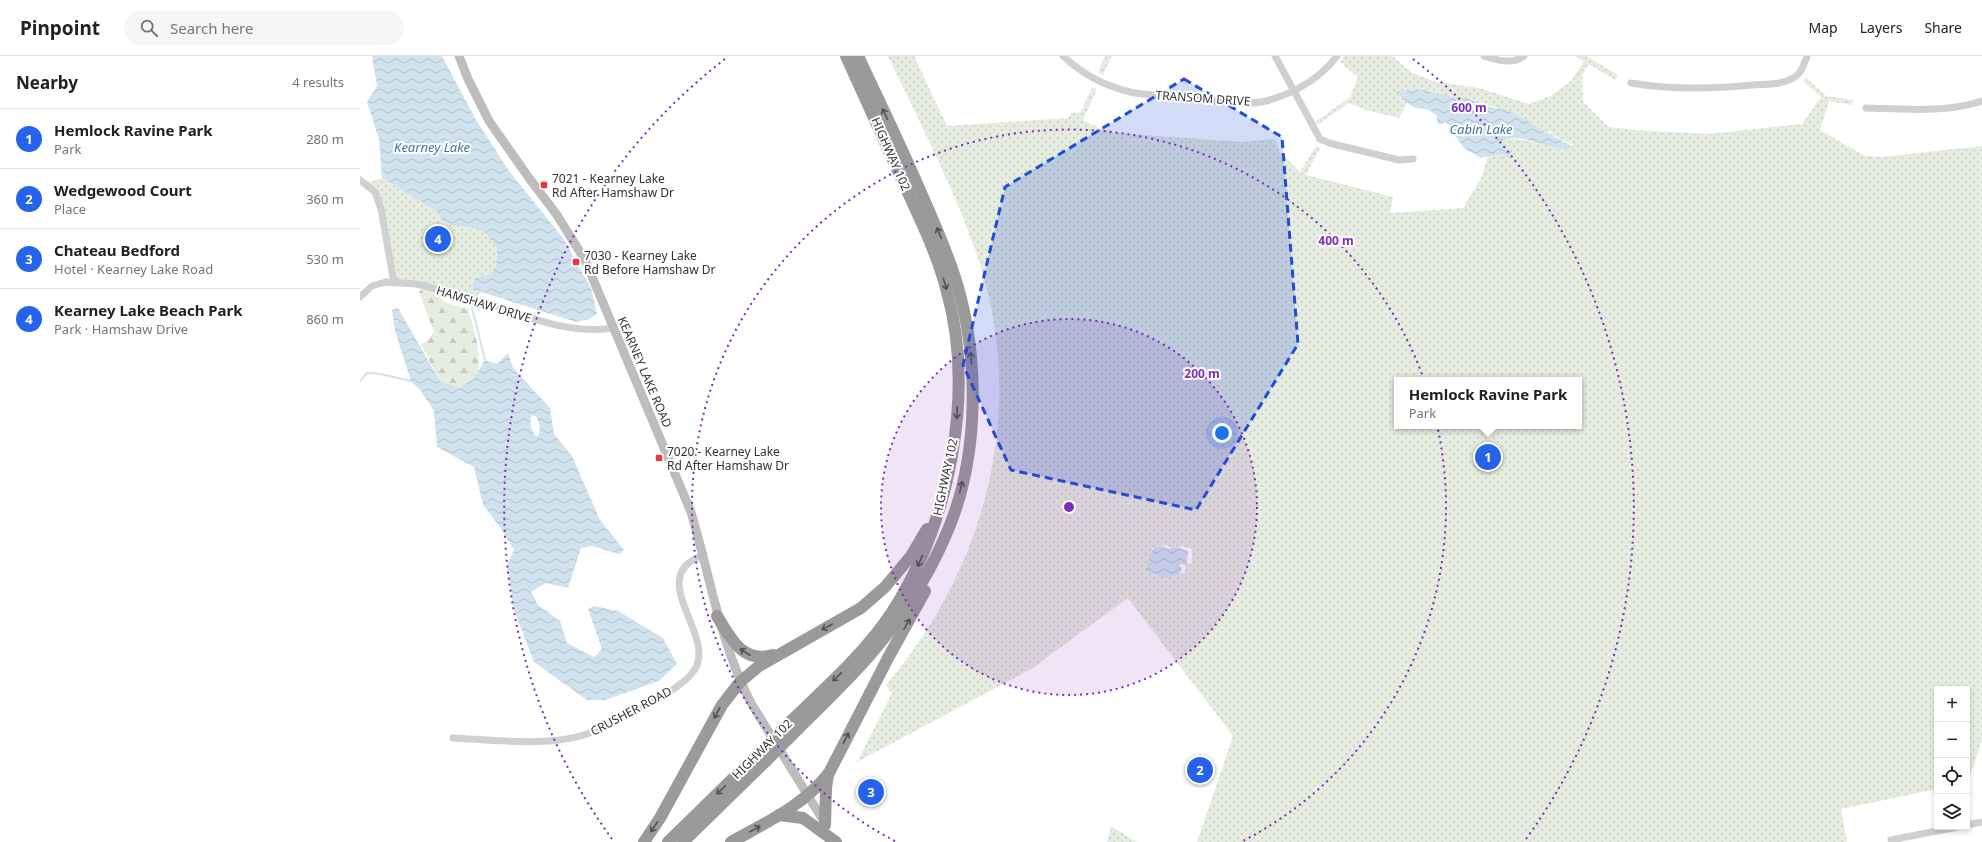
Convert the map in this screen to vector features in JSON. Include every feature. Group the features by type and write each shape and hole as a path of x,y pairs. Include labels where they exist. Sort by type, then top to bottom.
{"highway":[{"name":"HIGHWAY 102","path":"795,725 841,672 868,644 891,613 913,577 941,509 956,424 958,370 953,316 948,295 927,235 846,56"},
{"name":"HIGHWAY 102","path":"668,842 795,725 845,682 884,638 914,594 950,524 968,458 972,400 969,342 957,284 938,230 858,56"},
{"path":"644,842 660,818 722,705 740,682 759,666 861,608 886,587 911,556 923,536 945,484"},
{"path":"731,842 779,815 808,796 828,773 929,583 950,524"},
{"path":"717,616 735,644 742,651 752,656 764,658 782,652"},
{"name":"HIGHWAY 102","path":"683,842 762,757"},
{"path":"825,825 828,773"},
{"path":"779,815 804,818 836,842"}],"main road":[{"name":"KEARNEY LAKE ROAD","path":"459,56 468,79 489,121 566,228 586,260 691,512 704,555 717,616 740,682 750,703 836,842"}],"street":[{"name":"TRANSOM DRIVE","path":"1063,56 1076,68 1096,80 1130,92 1228,102 1264,101 1295,91 1316,79 1337,56"},
{"path":"1275,56 1320,139 1329,143 1400,160 1413,159"},
{"path":"1484,56 1508,61 1520,59 1524,56"},
{"path":"1631,83 1693,88 1724,88 1779,83 1799,74 1807,56"},
{"path":"1866,108 1920,110 1972,105 1982,102"},
{"path":"360,180 375,192 381,208 394,283"},
{"name":"HAMSHAW DRIVE","path":"360,297 369,288 379,283 393,282 425,286 464,296 465,298 481,301 545,323 567,328 588,330 614,328"},
{"name":"CRUSHER ROAD","path":"453,738 552,741 573,738 587,734 667,694 691,674 698,662 696,639 678,583 680,573 685,564 704,555"},
{"path":"1970,824 1982,822"},
{"path":"1891,840 1942,830"}],"highlighted area":[{"path":"1184,79 1282,137 1298,344 1196,510 1011,470 963,365 1005,187"}],"green space":[{"path":"888,56 914,56 947,126 1068,118 1071,113 1081,112 1092,87 1097,89 1083,120 1099,128 1117,133 1242,142 1275,139 1280,152 1300,172 1316,146 1320,148 1306,175 1393,197 1390,213 1463,208 1481,178 1488,156 1501,154 1510,157 1513,151 1507,149 1502,143 1503,140 1512,139 1530,141 1562,148 1571,148 1573,145 1558,138 1551,132 1545,132 1510,112 1466,98 1458,98 1411,89 1403,92 1394,91 1408,102 1399,118 1366,110 1349,103 1317,125 1315,122 1350,97 1358,77 1340,62 1344,56 1392,56 1411,72 1432,81 1479,88 1529,104 1552,95 1571,81 1584,62 1575,56 1586,56 1618,75 1615,80 1589,64 1582,75 1583,102 1609,127 1707,134 1802,124 1821,97 1803,81 1806,78 1826,96 1853,100 1852,105 1829,101 1820,130 1865,156 1882,157 1982,146 1982,741 1970,776 1970,686 1934,686 1934,790 1841,809 1847,842 1197,842 1233,736 1128,598 1031,669 857,762 892,693 886,685 921,639 950,589 973,537 989,483 997,427 999,371 993,314 978,258 948,181","holes":["1163,545 1173,548 1181,546 1192,549 1192,563 1183,564 1186,567 1184,573 1173,576 1159,547"]},
{"path":"1105,56 1112,56 1103,75 1098,73"},
{"path":"382,178 436,211 444,221 456,226 470,227 483,231 489,236 497,248 496,267 489,274 475,277 472,289 479,292 475,300 432,288 394,283 377,200 364,183"},
{"path":"425,287 436,291 444,302 468,309 473,324 479,355 479,364 474,378 458,388 440,381 421,344 427,341 434,332 419,292"},
{"path":"1111,826 1137,842 1107,842"}],"water":[{"name":"Kearney Lake","path":"372,56 442,56 476,120 509,171 563,238 591,288 597,314 589,319 576,322 472,289 475,277 489,274 496,267 497,248 485,232 456,226 445,222 440,218 436,211 382,178 379,139 367,102 377,86"},
{"name":"Cabin Lake","path":"1410,89 1423,90 1458,98 1466,98 1494,108 1503,109 1516,114 1545,132 1553,134 1553,136 1574,147 1567,149 1559,148 1530,140 1510,138 1502,141 1507,149 1513,148 1510,158 1501,154 1480,158 1464,147 1453,132 1454,128 1445,122 1440,125 1437,122 1437,116 1433,113 1428,110 1411,106 1394,91 1403,92"},
{"path":"398,308 440,381 459,388 474,378 485,360 497,364 508,353 513,368 550,408 554,434 572,456 600,520 624,550 619,554 592,546 581,548 568,588 546,583 531,592 538,605 560,621 567,643 594,657 602,649 588,609 594,606 618,611 663,638 677,664 659,681 605,700 587,700 534,662 514,610 507,565 514,550 500,527 483,505 474,467 437,447 434,411 420,390 411,381 395,331 392,310","holes":["532,415 536,416 540,426 538,437 532,430 530,421"]},
{"path":"1162,546 1169,549 1177,547 1188,551 1187,565 1179,565 1182,569 1179,575 1164,578 1146,570 1151,553 1155,548"}],"waterway":[{"path":"476,297 479,292"},
{"path":"474,301 472,308 485,360"},
{"path":"360,381 367,373 383,374 411,381"}],"place":[{"name":"7021 - Kearney Lake Rd After Hamshaw Dr","path":"544,185"},
{"name":"Kearney Lake Beach Park","path":"438,239"},
{"name":"7030 - Kearney Lake Rd Before Hamshaw Dr","path":"576,262"},
{"name":"Hemlock Ravine Park","path":"1488,457"},
{"name":"7020 - Kearney Lake Rd After Hamshaw Dr","path":"659,458"},
{"name":"Wedgewood Court","path":"1200,770"},
{"name":"Chateau Bedford","path":"871,792"}]}
